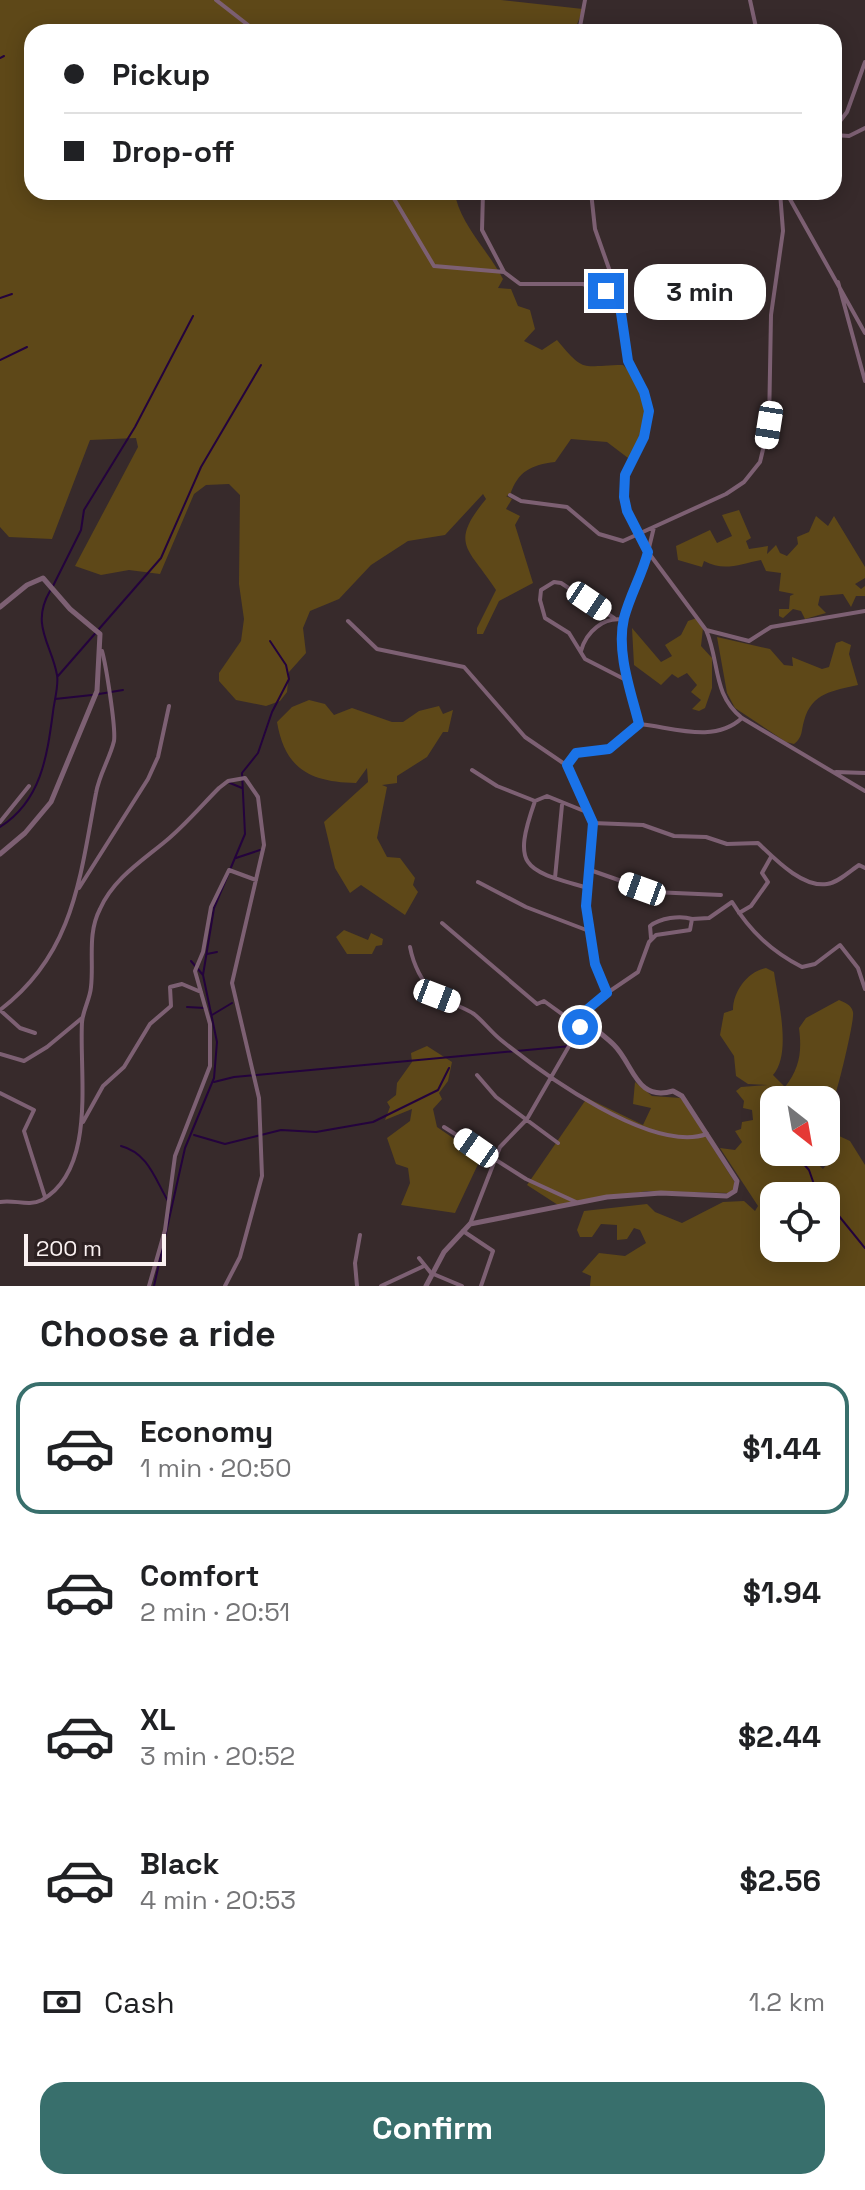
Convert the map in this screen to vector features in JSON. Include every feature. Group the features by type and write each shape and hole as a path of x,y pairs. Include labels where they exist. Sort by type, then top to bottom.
{"street":[{"path":"216,0 247,24"},
{"path":"580,24 585,0"},
{"path":"750,0 755,24"},
{"path":"842,119 865,62"},
{"path":"842,136 849,136 865,128"},
{"path":"395,200 434,266 504,272"},
{"path":"483,200 482,230 504,272 515,283 583,284 613,295"},
{"path":"592,200 595,229 613,280 613,295 620,306 628,361 644,392 649,411 644,437 625,475 627,511 648,552 706,630 712,643 721,693 742,718 865,791"},
{"path":"510,495 521,501 567,507 604,536 623,541 726,494 744,482 760,462 769,425 771,315 783,231 783,200"},
{"path":"788,200 838,280 865,333"},
{"path":"838,280 865,381"},
{"path":"639,724 631,704 624,620 654,527"},
{"path":"0,607 27,585 43,578 70,609 98,632 107,692 115,721 113,744 98,783 70,917 49,959 28,987 0,1010 20,1028 35,1033"},
{"path":"624,620 614,618 561,583 546,585 540,600 545,618 569,633 591,663 628,681"},
{"path":"706,630 749,641 771,627 865,611"},
{"path":"581,651 589,635 603,621 614,618"},
{"path":"348,621 377,649 415,660 464,667 516,729 543,752 567,765 593,823 588,888 589,931 595,964 607,993"},
{"path":"0,854 25,833 51,802 96,695 102,651"},
{"path":"77,892 148,779 158,757 169,706"},
{"path":"567,765 576,753 609,749 639,724 697,732 734,725 742,718"},
{"path":"472,770 497,786 535,801 547,796 589,813"},
{"path":"834,772 865,773"},
{"path":"83,1122 83,1018 91,993 90,950 101,906 130,868 167,840 219,788 243,778 258,797 264,845 232,983 259,1098 262,1176 240,1257 225,1286"},
{"path":"0,822 29,786"},
{"path":"535,801 522,842 522,854 538,873 588,888"},
{"path":"555,878 562,804"},
{"path":"593,823 643,825 674,836 706,837 727,844 758,843 771,857 821,884 836,881 859,865 865,868"},
{"path":"738,914 751,906 768,882 762,873 771,857"},
{"path":"149,1286 165,1230 175,1156 210,1066 210,1024 195,971 203,952 209,915 219,887 231,869 256,880"},
{"path":"590,870 653,892 721,895"},
{"path":"478,882 526,907 589,931"},
{"path":"426,1286 431,1273 470,1224 500,1147 527,1119 589,1008 638,972 651,938 652,923 684,916 709,918 732,902 738,914 771,949 802,967 815,964 840,945 858,968 865,989"},
{"path":"651,938 690,930 692,919"},
{"path":"442,923 537,1004 544,1001 580,1027"},
{"path":"410,947 413,961 437,996 472,1013 498,1037 589,1101 636,1126 691,1138 707,1134"},
{"path":"0,1202 25,1204 45,1197 71,1162 83,1122 103,1086 124,1067 150,1024 171,1006 170,987 182,984 201,992"},
{"path":"0,1054 19,1061 28,1059 83,1018"},
{"path":"470,1224 576,1202 653,1193 731,1195 737,1181 681,1094 645,1090 615,1046 585,1020"},
{"path":"477,1075 496,1097 558,1143"},
{"path":"0,1093 34,1110 24,1131 45,1197"},
{"path":"444,1127 494,1161 576,1202"},
{"path":"463,1231 493,1251 481,1286"},
{"path":"357,1286 355,1263 360,1235"},
{"path":"419,1258 431,1273 462,1286"},
{"path":"381,1286 424,1266"}],"shaded area":[{"path":"0,0 501,0 583,9 577,24 24,24 24,200 456,200 465,220 503,279 498,288 511,289 518,306 530,310 535,329 524,341 542,350 557,340 574,359 586,366 623,365 633,376 646,399 648,412 644,436 632,461 607,442 571,439 555,462 526,471 517,480 510,495 506,496 512,499 506,509 520,516 515,525 533,583 499,601 483,634 477,634 477,628 496,590 471,555 465,537 474,514 486,499 483,494 445,535 408,541 371,565 339,599 310,611 303,628 306,653 289,672 287,692 280,701 266,706 236,700 219,681 219,673 241,641 244,619 239,584 240,495 229,484 206,485 194,494 160,574 129,570 101,575 75,566 138,447 136,438 90,440 52,539 9,537 0,527"},
{"path":"739,510 751,538 746,541 749,549 768,546 767,554 776,545 780,553 787,556 798,544 797,537 809,532 816,516 828,526 834,516 865,567 865,578 855,584 861,589 865,586 865,596 856,596 851,607 843,594 820,596 818,605 826,613 805,619 801,611 793,609 783,618 779,616 779,609 789,609 790,596 794,594 779,591 781,573 766,571 761,560 725,567 704,561 702,567 678,560 676,546 710,530 717,543 732,536 722,515"},
{"path":"697,618 703,628 701,646 712,658 712,688 705,708 699,711 692,709 701,700 691,692 697,685 687,673 678,678 672,674 661,685 634,665 632,628 661,662 672,656 665,645 681,635 688,621"},
{"path":"717,637 770,649 784,665 793,666 792,657 822,669 829,667 836,643 842,641 851,645 849,654 858,685 818,698 808,711 799,739 794,744 786,742 735,708 727,693"},
{"path":"309,700 325,704 334,715 352,708 392,722 403,722 419,711 439,706 443,714 453,710 448,732 443,732 427,757 397,776 397,783 382,785 387,787 377,838 387,857 400,858 415,878 413,885 418,892 405,915 361,885 350,893 335,868 324,822 368,782 367,768 356,783 340,782 313,776 293,762 286,751 277,722 292,707"},
{"path":"344,930 368,940 371,933 383,939 382,945 376,946 372,954 347,954 336,937"},
{"path":"766,968 774,972 783,1041 779,1066 773,1075 784,1086 760,1086 760,1166 820,1166 823,1169 825,1166 840,1166 840,1136 850,1141 865,1165 865,1286 590,1286 591,1276 582,1272 599,1253 625,1256 646,1243 640,1230 634,1228 627,1239 617,1240 617,1225 601,1224 592,1237 580,1237 577,1230 584,1211 647,1204 655,1212 682,1223 723,1202 744,1201 755,1211 758,1206 720,1148 735,1150 742,1142 735,1131 741,1129 742,1122 753,1120 752,1110 743,1108 744,1101 736,1091 741,1087 768,1085 748,1084 736,1076 734,1056 720,1035 724,1013 733,1010 739,989 753,973"},
{"path":"839,1000 849,1005 853,1012 838,1086 786,1086 797,1066 799,1028 806,1018"},
{"path":"427,1046 452,1062 448,1081 439,1093 442,1099 433,1109 437,1127 480,1160 455,1213 401,1205 410,1183 408,1168 396,1164 387,1138 410,1121 412,1109 385,1120 390,1107 387,1102 396,1095 397,1083 412,1062 411,1053"},
{"path":"635,1082 652,1096 681,1098 734,1181 734,1189 729,1193 647,1191 558,1205 527,1185 587,1098 643,1125 651,1108 633,1104"}],"waterway":[{"path":"0,58 4,56"},
{"path":"0,298 12,294"},
{"path":"53,586 81,530 84,510 135,427 193,316"},
{"path":"0,360 27,347"},
{"path":"58,676 161,558 201,467 261,365"},
{"path":"0,827 14,816 33,791 48,745 57,688 54,664 42,625 44,603 50,591"},
{"path":"154,1286 185,1148 214,1078 217,1042 203,975 214,908 245,834 242,773 258,753 272,712 289,679 286,665 270,641"},
{"path":"99,694 123,690"},
{"path":"55,699 92,695"},
{"path":"230,783 242,788"},
{"path":"236,858 260,850"},
{"path":"207,954 217,952"},
{"path":"191,961 203,975"},
{"path":"212,1015 232,1003"},
{"path":"187,1007 205,1008"},
{"path":"214,1082 234,1077 582,1045"},
{"path":"194,1135 225,1144 281,1130 316,1132 373,1122 438,1090 449,1068"},
{"path":"121,1146 138,1154 144,1161 168,1201"},
{"path":"805,1166 813,1182"},
{"path":"840,1217 865,1248"}],"route":[{"path":"580,1027 589,1008 607,993 595,964 586,906 593,823 567,765 571,757 581,750 609,749 639,724 629,695 623,634 634,586 648,552 632,523 624,497 625,475 644,437 649,411 644,392 628,361 620,306 606,291"}]}
